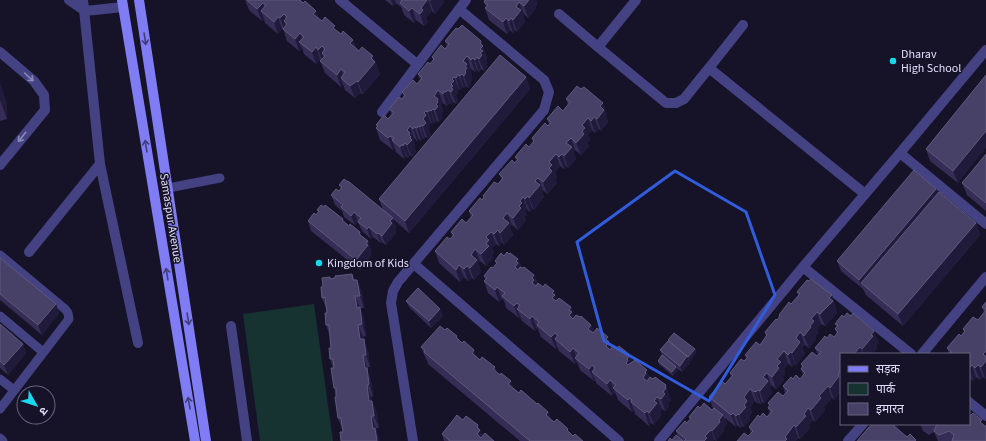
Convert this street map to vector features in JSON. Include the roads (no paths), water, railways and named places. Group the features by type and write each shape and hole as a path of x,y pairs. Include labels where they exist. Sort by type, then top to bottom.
{"main road":[{"name":"Samaspur Avenue","path":"139,0 206,441"},
{"name":"Samaspur Avenue","path":"122,4 195,441"}],"street":[{"path":"69,0 85,11 122,4"},
{"path":"83,0 100,164 138,343"},
{"path":"340,0 417,64"},
{"path":"382,112 466,0"},
{"path":"598,47 636,0"},
{"path":"413,441 391,302 393,291 398,282 544,110 549,92 544,80 459,9"},
{"path":"559,14 666,103 676,103 684,99 743,25"},
{"path":"660,441 803,267 986,50"},
{"path":"0,52 34,81 44,95 45,110 0,165"},
{"path":"709,68 865,194"},
{"path":"900,153 986,224"},
{"path":"29,252 100,164"},
{"path":"414,264 619,441"},
{"path":"803,267 910,353"},
{"path":"923,353 986,277"},
{"path":"231,326 247,441"},
{"path":"970,403 986,416"},
{"path":"848,441 862,425"}],"lane":[{"path":"168,188 220,178"},
{"path":"0,255 65,308 69,319 0,409"},
{"path":"0,316 43,352"},
{"path":"0,379 14,390"},
{"path":"0,438 3,441"}],"place":[{"name":"Dharav High School","path":"893,61"},
{"name":"Kingdom of Kids","path":"319,263"}]}
